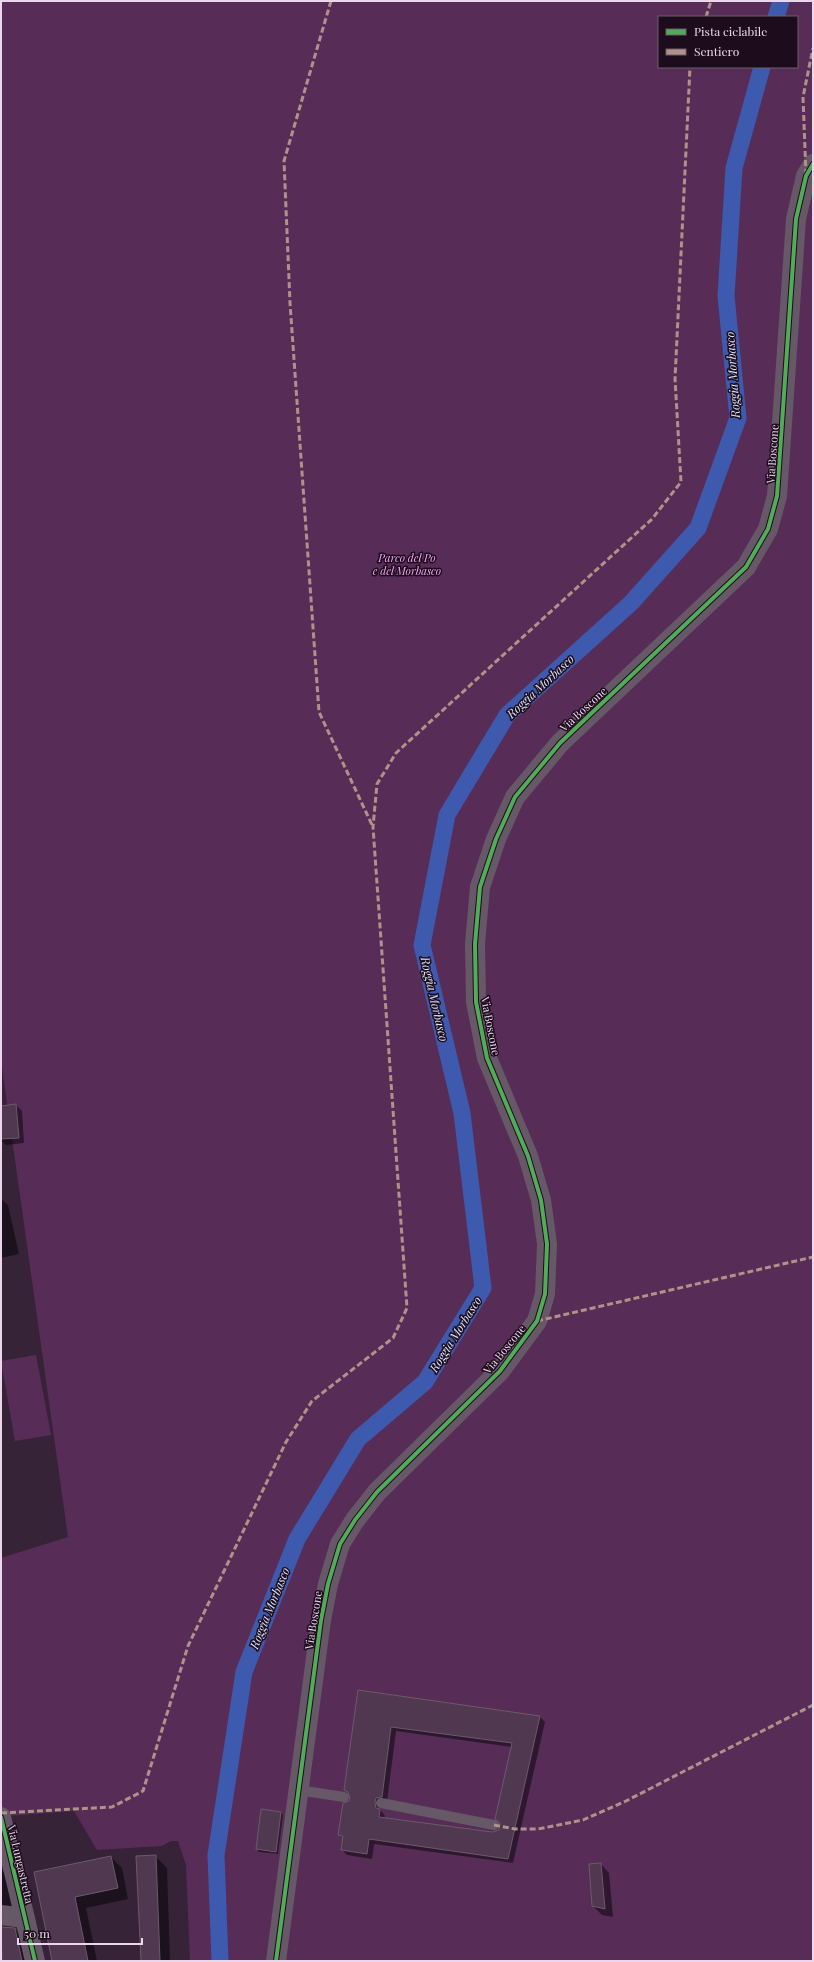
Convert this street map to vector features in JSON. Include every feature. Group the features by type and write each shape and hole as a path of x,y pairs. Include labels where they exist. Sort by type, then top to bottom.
{"street":[{"name":"Via Boscone","path":"276,1961 321,1620 328,1584 340,1544 377,1492 500,1371 537,1321 545,1294 547,1244 541,1200 528,1156 487,1058 476,1002 475,944 480,887 496,839 515,797 560,743 746,567 768,530 778,489 796,219 806,176 813,164"},
{"name":"Via Lungastretta","path":"1,1817 35,1961"},
{"path":"1,1915 25,1918"}],"lane":[{"path":"298,1790 344,1797"},
{"path":"381,1802 494,1825"}],"green space":[{"name":"Parco del Po e del Morbasco","path":"1,1 813,1 813,1961 190,1961 186,1865 178,1841 171,1841 162,1846 97,1850 74,1811 7,1816 1,1858 1,1558 68,1537 1,1060"},
{"path":"36,1355 51,1435 15,1441 1,1361"}],"building":[{"path":"16,1104 19,1138 1,1139 1,1106"},
{"path":"358,1690 540,1716 508,1859 369,1839 367,1854 341,1850 343,1836 338,1835 343,1803 349,1801 350,1798 348,1792 344,1790","holes":["391,1727 512,1743 495,1819 500,1823 499,1830 492,1832 379,1817 380,1809 376,1808 375,1802 376,1798 382,1797"]},
{"path":"261,1809 281,1812 276,1852 256,1849"},
{"path":"156,1855 160,1961 141,1961 136,1856"},
{"path":"111,1856 118,1888 75,1897 88,1961 52,1961 34,1872"},
{"path":"601,1863 605,1909 592,1906 589,1864"},
{"path":"1,1927 15,1928 22,1961 2,1961"}],"waterway":[{"name":"Roggia Morbasco","path":"776,16 781,1"},
{"name":"Roggia Morbasco","path":"220,1961 216,1855 244,1672 297,1539 358,1439 425,1382 483,1288 462,1113 422,945 447,815 507,715 631,603 698,528 738,418 726,296 734,168 762,68"}],"marked path":[{"path":"331,1 284,161 290,303 319,712 373,827"},
{"path":"706,16 711,1"},
{"path":"806,175 803,97 813,48"},
{"path":"1,1813 112,1807 143,1791 188,1646 286,1442 312,1401 393,1338 407,1308 373,827 377,784 396,753 652,519 681,482 675,379 690,68"},
{"path":"537,1321 813,1257"},
{"path":"494,1825 515,1829 538,1829 583,1820 626,1801 813,1705"}],"cycle path":[{"path":"276,1961 321,1620 328,1584 340,1544 355,1520 377,1492 500,1371 537,1321 545,1294 547,1244 541,1200 528,1156 487,1058 476,1002 475,944 480,887 496,839 515,797 560,743 746,567 768,529 777,496 796,219 806,176 813,164"},
{"path":"1,1817 35,1961"}]}
